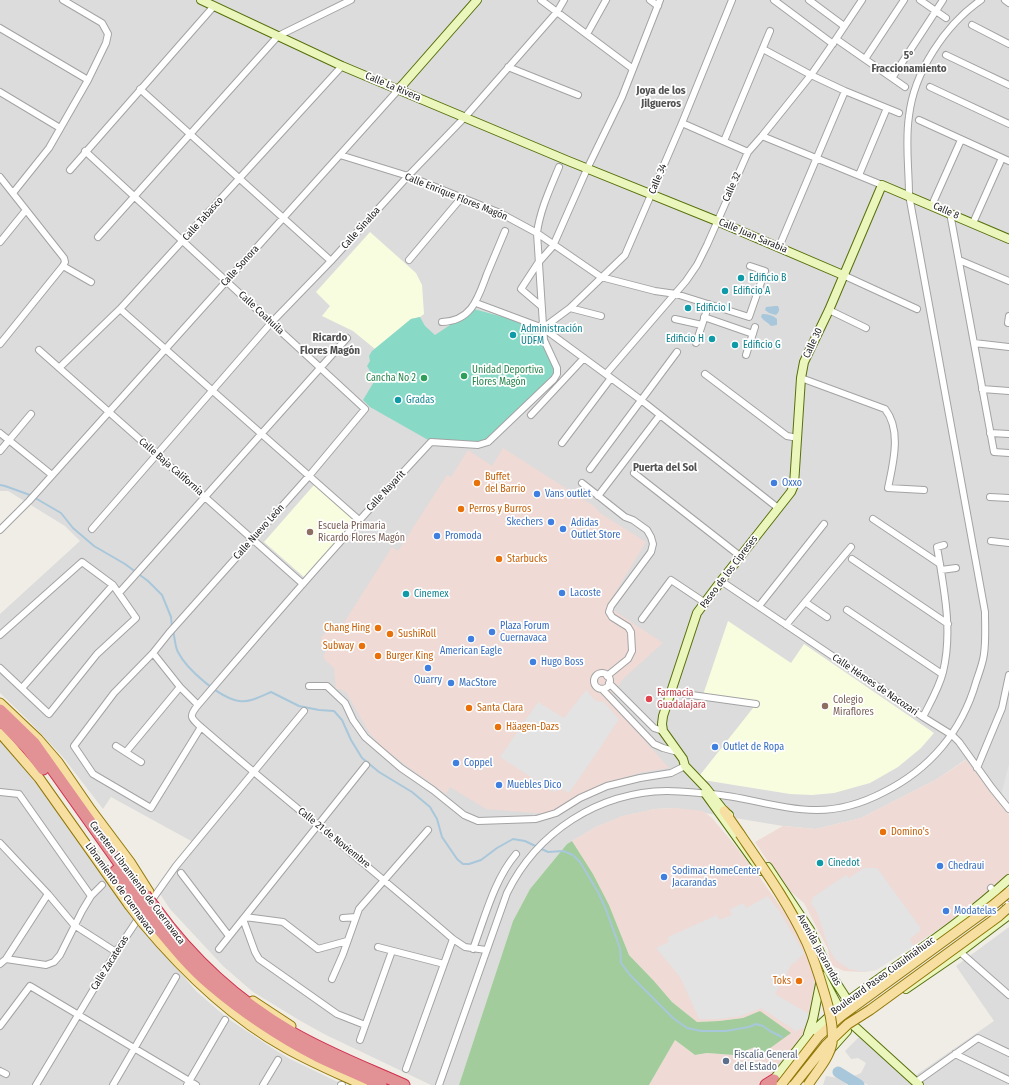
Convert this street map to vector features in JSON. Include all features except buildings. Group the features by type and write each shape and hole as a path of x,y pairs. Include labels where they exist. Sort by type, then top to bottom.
{"highway":[{"name":"Carretera Libramiento de Cuernavaca","path":"0,710 34,743 122,867 140,898"},
{"name":"Carretera Libramiento de Cuernavaca","path":"0,720 28,749 151,912 179,954 210,984 244,1012 288,1040 318,1056 381,1085"},
{"name":"Carretera Libramiento de Cuernavaca","path":"151,912 212,973 245,1001 291,1032 320,1047 404,1085"}],"main road":[{"name":"Libramiento de Cuernavaca","path":"0,703 58,762 90,810 130,862 140,898"},
{"name":"Libramiento de Cuernavaca","path":"0,733 151,912 177,960 214,997 245,1021 285,1047 363,1085"},
{"path":"724,811 770,878 795,919 812,955 827,1001 831,1024 832,1043 825,1059 807,1085"},
{"name":"Boulevard Paseo Cuauhnáhuac","path":"772,1084 841,1016 1009,892"},
{"name":"Boulevard Paseo Cuauhnáhuac","path":"794,1085 826,1045 848,1024 870,1010 980,931 1009,907"},
{"name":"Libramiento de Cuernavaca","path":"151,912 170,921 216,970 248,997 293,1027 322,1043 412,1085"}],"street":[{"path":"13,193 49,148 88,80 106,43 108,34 102,23 63,0"},
{"name":"Calle La Rivera","path":"200,0 342,66 588,170"},
{"path":"98,237 278,36 351,0"},
{"name":"Calle Sonora","path":"0,530 29,501 166,349 399,90 477,0"},
{"path":"541,0 633,69"},
{"name":"Calle Sinaloa","path":"92,529 272,323 464,117 557,12 564,0"},
{"path":"587,34 606,0"},
{"path":"541,306 521,289 538,263 553,246 622,97 659,3 650,0"},
{"name":"Calle 34","path":"543,328 570,308 626,256 732,0"},
{"path":"774,0 905,87"},
{"name":"Calle 32","path":"606,374 676,294 697,265 748,152 811,75 862,0"},
{"path":"865,59 904,0"},
{"path":"920,0 946,18"},
{"path":"892,78 943,0"},
{"path":"439,1085 508,891 515,877 536,850 545,840 572,818 588,810 628,796 666,791 707,792 773,805 816,810 834,809 853,805 870,799 909,778 936,755 952,735 966,711 973,694 984,655 985,612 909,195 907,144 909,116 917,81 935,48 944,36 968,9 981,0"},
{"path":"1004,0 1009,3"},
{"path":"813,1 844,26"},
{"path":"70,170 214,6"},
{"path":"972,25 1009,44"},
{"path":"0,28 88,80"},
{"path":"724,141 770,31"},
{"path":"763,49 811,75 845,91 899,112"},
{"path":"946,55 1009,85"},
{"name":"Calle Tabasco","path":"59,368 120,309 342,66"},
{"path":"508,67 578,95"},
{"path":"930,87 1009,124"},
{"path":"140,89 331,261"},
{"path":"779,247 845,91"},
{"path":"0,92 60,128"},
{"path":"859,175 887,108"},
{"path":"919,120 1009,161"},
{"path":"682,123 748,152"},
{"path":"762,136 882,185"},
{"path":"932,205 961,140"},
{"name":"Calle Coahuila","path":"85,152 365,409"},
{"name":"Calle Enrique Flores Magón","path":"340,155 408,176 500,213 536,233 601,278 655,291 676,294 749,317 765,271 750,266"},
{"path":"973,223 1002,158"},
{"path":"543,328 536,233 538,221 559,167"},
{"name":"Calle Juan Sarabia","path":"588,170 779,247 917,308"},
{"path":"0,177 64,258 65,262 0,344"},
{"name":"Calle 8","path":"882,185 909,195 1009,239"},
{"name":"Calle 30","path":"778,508 791,492 794,485 801,378 804,362 882,185"},
{"path":"409,260 462,197"},
{"path":"0,242 26,210"},
{"path":"950,213 994,452 1009,454"},
{"path":"442,322 449,322 458,319 476,303 505,231"},
{"path":"959,260 1009,281"},
{"path":"63,266 91,282"},
{"path":"476,303 543,328 641,400 778,508"},
{"path":"696,343 709,304"},
{"path":"570,308 601,316"},
{"path":"120,309 359,520"},
{"path":"828,310 866,328"},
{"path":"704,318 753,334"},
{"path":"675,319 702,325"},
{"path":"746,355 755,327"},
{"name":"Calle Nayarit","path":"192,712 359,520 431,442 478,445 488,442 548,385 557,374 558,368 544,340 543,328"},
{"path":"119,593 347,338"},
{"path":"974,343 1009,347"},
{"name":"Calle Baja California","path":"39,350 303,584"},
{"path":"590,468 677,352"},
{"path":"531,415 584,358"},
{"path":"705,374 787,436 798,438"},
{"path":"562,443 611,378"},
{"path":"801,378 886,409 889,414 895,436 893,462 888,488 924,490"},
{"path":"982,389 1009,391"},
{"name":"Calle Nuevo León","path":"201,727 151,808 93,774 74,746 114,693 152,653 309,476 365,409"},
{"path":"0,451 31,414"},
{"path":"598,496 660,415"},
{"path":"0,433 52,475"},
{"path":"990,433 1009,434"},
{"path":"634,473 740,556"},
{"path":"582,483 624,517 633,520 647,530 652,537 653,544 651,552 610,606 609,612 612,617 628,626 631,632 632,651 628,659 607,676"},
{"path":"990,497 1009,498"},
{"name":"Paseo de los Cipreses","path":"663,731 662,716 697,613 778,508"},
{"path":"873,519 940,567 956,568"},
{"path":"759,606 824,524"},
{"path":"990,541 1009,543"},
{"path":"922,717 934,696 942,674 947,649 948,624 937,547 944,545"},
{"path":"786,625 851,547"},
{"path":"852,559 948,624"},
{"path":"0,635 82,562 113,585 136,618 97,654 50,714 0,668"},
{"path":"642,619 671,580 704,602"},
{"name":"Calle Héroes de Nacozari","path":"721,581 922,717 952,735 966,749 977,768 1009,809"},
{"path":"22,688 113,585"},
{"path":"805,602 827,617"},
{"path":"847,610 942,674"},
{"path":"152,653 180,687 198,705"},
{"path":"607,676 602,674 595,678 597,688 602,689 654,744 678,752"},
{"path":"977,768 1002,708 1009,675"},
{"path":"607,676 609,683 648,723 654,728 663,731"},
{"path":"602,689 607,687 609,683"},
{"path":"309,686 328,686 346,703 353,720 365,737 401,768 433,790 464,815 478,822 536,819 556,813 580,798 607,786 640,778 671,773 685,766"},
{"path":"126,752 180,687"},
{"path":"670,692 756,704"},
{"name":"Calle Zacatecas","path":"36,1085 116,952 176,866 304,711"},
{"name":"Calle 21 de Noviembre","path":"192,712 191,716 193,720 201,727 253,772 384,879 453,939 465,947 486,950"},
{"name":"Avenida Jacarandas","path":"663,731 683,759 685,766 736,823 784,889 808,928 825,972"},
{"path":"116,746 141,762"},
{"path":"219,949 366,765"},
{"path":"0,792 19,794 91,896"},
{"name":"Avenida Jacarandas","path":"707,792 777,893 825,972 852,1022 917,1084"},
{"path":"332,979 343,954 359,909 428,830"},
{"path":"0,843 48,894 74,925 116,952"},
{"path":"473,949 497,884 509,862 516,854"},
{"path":"181,873 229,936"},
{"name":"Boulevard Paseo Cuauhnáhuac","path":"772,1084 808,1036 822,1021 845,1007 1009,879"},
{"path":"6,959 46,965 54,962 60,955 74,925 91,896 102,884"},
{"path":"993,890 1009,907"},
{"path":"0,964 6,959 48,894"},
{"path":"817,1068 820,1056 828,1044 852,1022 960,952 1009,915"},
{"path":"343,918 356,917"},
{"path":"244,918 283,922 318,949 347,941"},
{"path":"244,918 255,952 259,959 338,1014 365,1025"},
{"path":"800,932 808,928"},
{"path":"406,1069 453,939"},
{"path":"378,947 444,964"},
{"path":"360,1040 392,951"},
{"path":"960,952 1009,993"},
{"path":"897,958 906,960"},
{"path":"808,1036 825,972"},
{"path":"113,1085 176,977"},
{"path":"0,1026 30,986 135,1049 188,1083 196,1085"},
{"path":"815,1008 845,1007"},
{"path":"188,1083 225,1020"},
{"path":"807,1085 826,1055 852,1022"},
{"path":"917,1084 978,1038 1009,1053"},
{"path":"955,1054 1009,1080"},
{"path":"263,1085 278,1060"},
{"path":"772,1084 780,1076 786,1076 793,1079 798,1085"}],"shaded area":[{"path":"0,0 1009,0 1009,787 1002,807 965,760 937,779 861,818 816,829 783,826 675,808 655,809 623,816 596,827 567,844 530,889 513,921 459,1085 431,1085 326,1035 253,992 223,966 170,909 156,888 193,842 111,797 103,809 62,756 0,693 0,614 80,541 65,526 8,491 0,491"},
{"path":"370,232 416,273 422,285 424,314 420,317 411,319 375,349 353,331 322,316 330,306 316,292"},
{"name":"Plaza Forum Cuernavaca","path":"503,448 595,507 600,513 646,542 607,606 663,643 624,678 608,699 669,768 643,772 605,783 577,795 547,814 486,809 450,787 446,794 404,764 382,747 370,734 346,692 336,689 334,668 325,660 323,656 326,651 320,644 322,636 328,631 338,632 392,547 398,551 447,475 451,477 468,450 492,466"},
{"name":"Escuela Primaria Ricardo Flores Magón","path":"314,485 356,522 306,579 264,542"},
{"name":"Colegio Miraflores","path":"728,621 791,663 804,644 934,733 921,748 898,767 870,783 834,793 812,795 790,794 703,780 700,775 757,703 703,695"},
{"path":"586,690 596,701 604,702 619,719 569,793 561,789 554,792 500,757 538,702 564,718"},
{"path":"0,737 37,778 132,916 196,991 227,1018 275,1050 290,1059 344,1085 0,1085"},
{"path":"966,760 1009,815 1009,876 987,898 876,970 864,972 844,971 833,966 830,961 828,949 804,903 785,887 755,842 783,826 816,829 861,818 937,779"},
{"path":"1009,764 1009,802 1001,795"},
{"path":"675,808 703,811 712,818 753,868 788,917 819,977 813,1023 764,1085 649,1085 675,1040 695,1055 707,1053 734,1055 755,1047 761,1011 743,1018 697,1022 672,1002 629,955 609,905 593,874 572,841 596,827 622,816 655,809"},
{"path":"864,868 877,868 920,927 920,931 910,939 914,946 876,970 864,972 849,969 836,960 830,951 817,912 811,903 813,897 846,875 849,878"},
{"path":"768,896 780,912 804,953 795,963 793,962 775,994 811,1015 804,1028 796,1031 761,1008 741,1016 719,1019 699,1019 680,977 656,948 669,942 668,937 717,915 719,920 732,915 730,909 744,903 746,908"},
{"path":"1009,927 1009,1085 868,1085 852,1077 861,1073 866,1063 858,1058 851,1059 845,1051 859,1037 909,1080 994,1021 956,966"},
{"path":"826,1076 839,1078 847,1085 823,1085"}],"green space":[{"name":"Unidad Deportiva Flores Magón","path":"474,309 539,327 541,341 555,368 553,379 486,441 479,444 430,441 370,407 363,400 375,380 367,366 370,361 369,356 372,351 411,319 420,317 425,326 435,335"},
{"path":"572,841 593,874 609,905 629,955 672,1002 697,1022 743,1018 760,1011 791,1033 762,1054 755,1047 734,1055 707,1053 695,1055 675,1040 649,1085 459,1085 513,921 530,889 567,844"}],"water":[{"path":"778,306 779,309 776,315 765,310 766,307"},
{"path":"762,314 770,315 777,319 777,325 771,326 761,317"}],"waterway":[{"path":"0,485 30,495 61,513 73,528 94,546 125,564 148,581 162,595 171,617 172,627"},
{"path":"173,631 177,650 182,659 196,675 214,689 231,699 247,701 271,692 299,706 334,711 342,720 351,740 362,758 379,772 412,792 430,807 437,819 442,837 457,859 463,864 469,864 481,860 497,848 513,839 525,841 548,852 563,851 573,855 580,862 605,907 620,948 621,963 630,975 673,1018 687,1028 701,1031 726,1031 749,1027 756,1024 763,1026 782,1037"},
{"path":"838,1072 859,1085"}],"place":[{"name":"Edificio B","path":"741,278"},
{"name":"Edificio A","path":"725,291"},
{"name":"Edificio I","path":"688,308"},
{"name":"Administración UDFM","path":"513,335"},
{"name":"Edificio H","path":"712,339"},
{"name":"Edificio G","path":"735,345"},
{"name":"Unidad Deportiva Flores Magón","path":"464,376"},
{"name":"Cancha No 2","path":"424,378"},
{"name":"Gradas","path":"398,400"},
{"name":"Buffet del Barrio","path":"477,483"},
{"name":"Oxxo","path":"774,483"},
{"name":"Vans outlet","path":"537,494"},
{"name":"Perros y Burros","path":"461,509"},
{"name":"Skechers","path":"551,522"},
{"name":"Adidas Outlet Store","path":"563,529"},
{"name":"Escuela Primaria Ricardo Flores Magón","path":"310,532"},
{"name":"Promoda","path":"437,536"},
{"name":"Starbucks","path":"499,559"},
{"name":"Lacoste","path":"562,593"},
{"name":"Cinemex","path":"406,594"},
{"name":"Chang Hing","path":"378,628"},
{"name":"Plaza Forum Cuernavaca","path":"492,632"},
{"name":"SushiRoll","path":"390,634"},
{"name":"American Eagle","path":"471,639"},
{"name":"Subway","path":"362,646"},
{"name":"Burger King","path":"378,656"},
{"name":"Hugo Boss","path":"533,662"},
{"name":"Quarry","path":"428,668"},
{"name":"MacStore","path":"451,683"},
{"name":"Farmacia Guadalajara","path":"649,699"},
{"name":"Colegio Miraflores","path":"825,706"},
{"name":"Santa Clara","path":"469,708"},
{"name":"Häagen-Dazs","path":"498,727"},
{"name":"Outlet de Ropa","path":"715,747"},
{"name":"Coppel","path":"456,763"},
{"name":"Muebles Dico","path":"499,785"},
{"name":"Domino's","path":"883,832"},
{"name":"Cinedot","path":"820,863"},
{"name":"Chedraui","path":"940,866"},
{"name":"Sodimac HomeCenter Jacarandas","path":"664,877"},
{"name":"Modatelas","path":"946,911"},
{"name":"Toks","path":"799,981"},
{"name":"Fiscalía General del Estado","path":"726,1061"}],"district":[{"name":"5° Fraccionamiento","path":"909,62"},
{"name":"Joya de los Jilgueros","path":"661,97"},
{"name":"Ricardo Flores Magón","path":"330,344"},
{"name":"Puerta del Sol","path":"665,468"}]}
